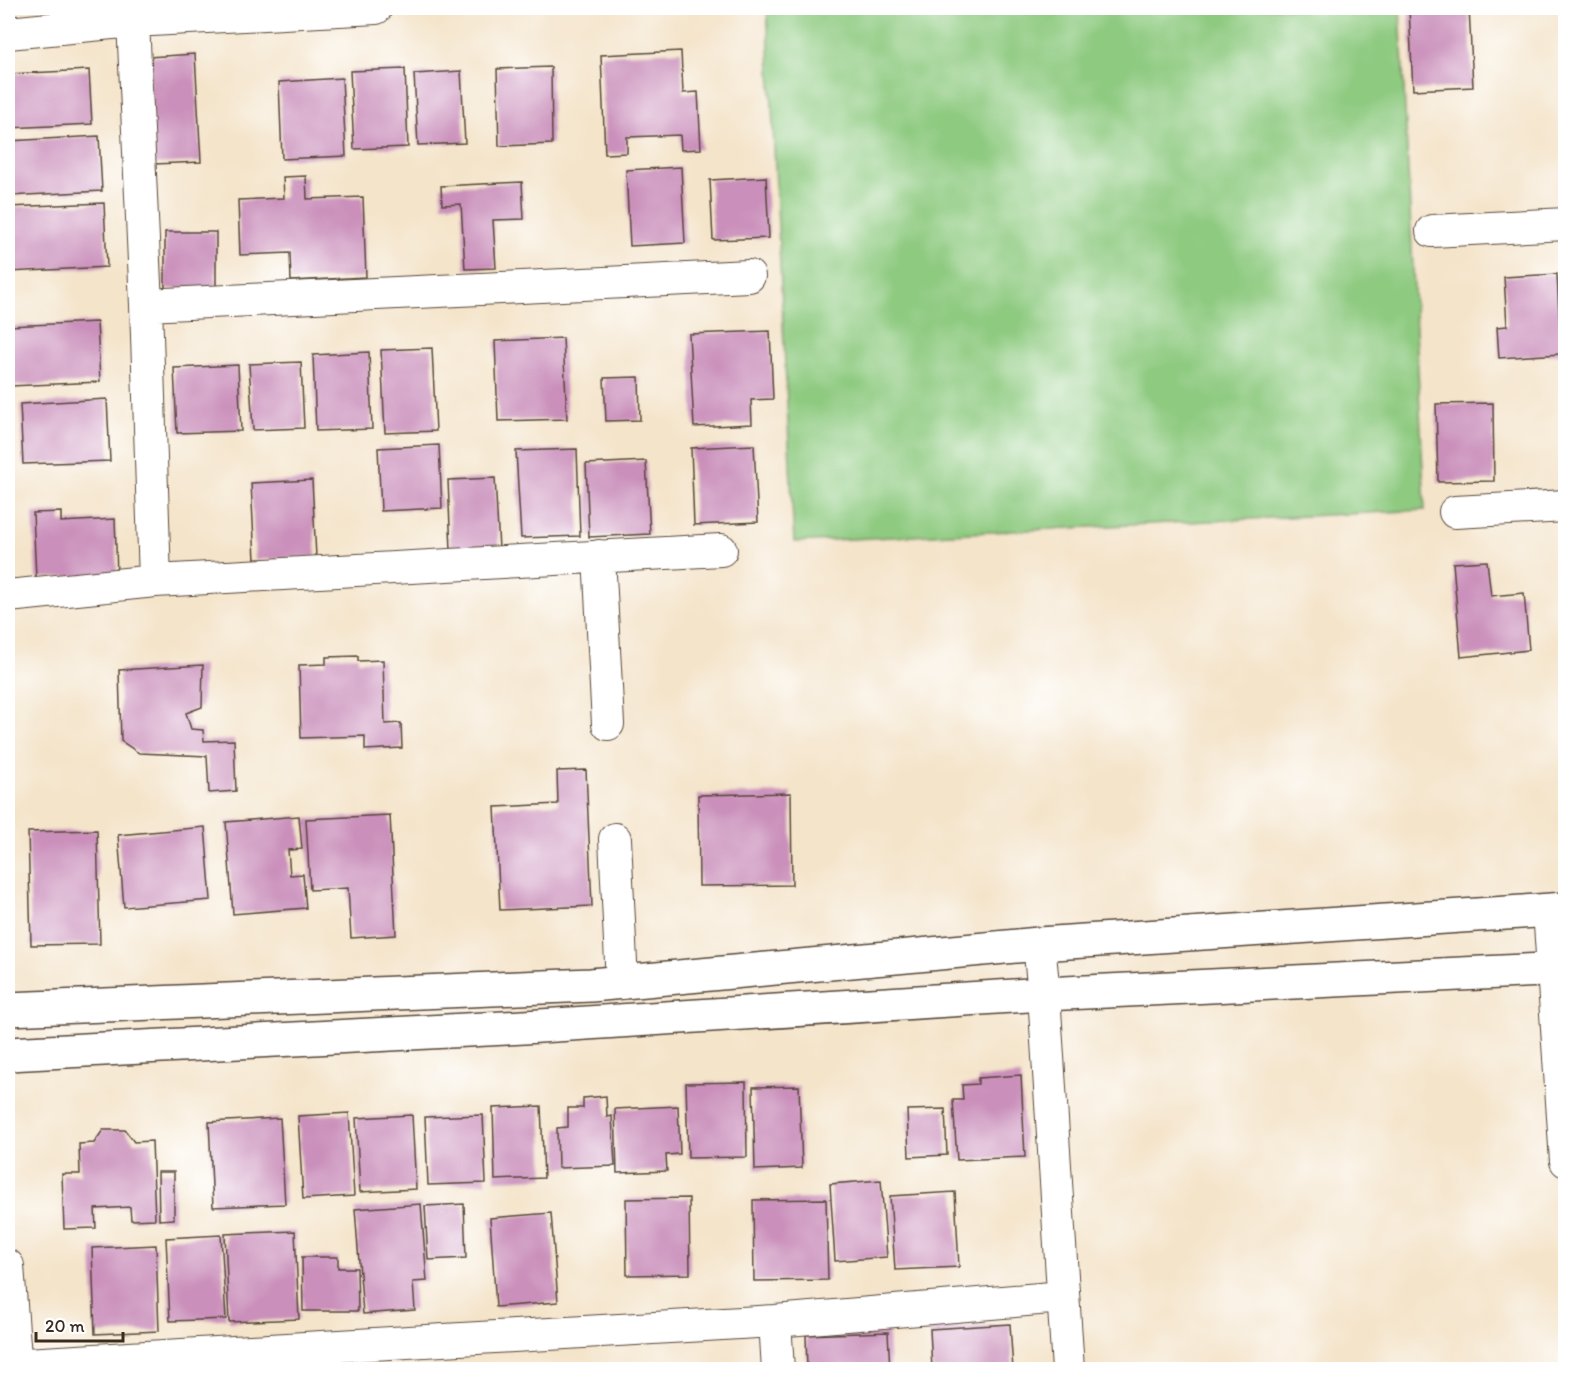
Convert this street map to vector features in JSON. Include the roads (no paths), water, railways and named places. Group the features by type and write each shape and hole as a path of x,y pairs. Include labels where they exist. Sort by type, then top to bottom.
{"street":[{"path":"8,33 133,21 376,8"},
{"path":"133,21 146,306 155,581"},
{"path":"1432,231 1566,224"},
{"path":"146,306 749,276"},
{"path":"1455,512 1566,506"},
{"path":"8,596 155,581 721,550"},
{"path":"599,556 608,724"},
{"path":"615,839 622,983"},
{"path":"8,1009 622,983 1039,944 1557,910 1566,1161"},
{"path":"1039,944 1068,1370"},
{"path":"8,1054 524,1027 1044,994 1559,969"},
{"path":"8,1266 13,1366 775,1321 1063,1297"},
{"path":"775,1321 778,1370"}]}
